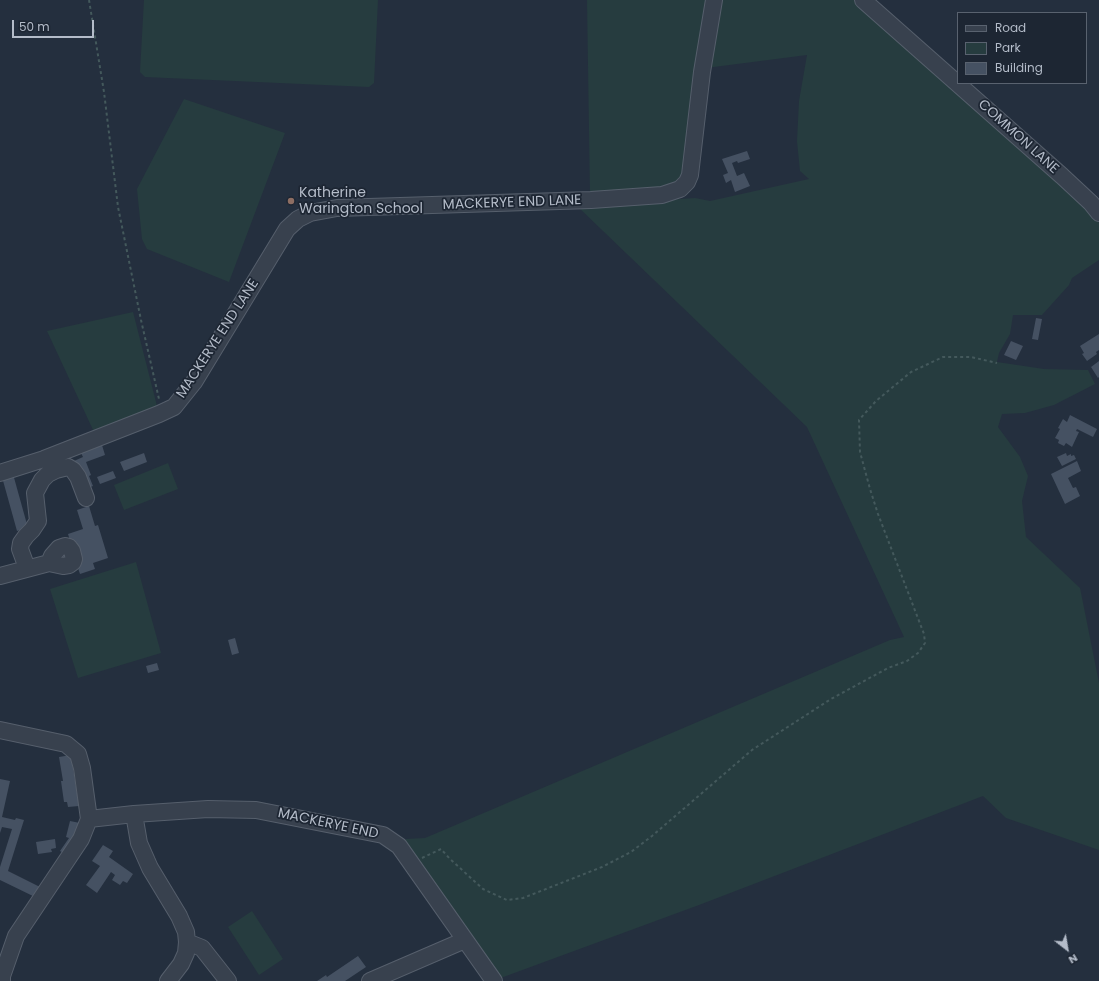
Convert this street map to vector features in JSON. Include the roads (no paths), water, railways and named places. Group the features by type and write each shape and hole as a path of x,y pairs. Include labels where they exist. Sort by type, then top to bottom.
{"street":[{"name":"MACKERYE END LANE","path":"0,473 44,459 174,407 194,382 288,229 298,219 310,213 337,208 591,200 662,195 680,188 687,182 690,176 702,72 714,0"},
{"name":"COMMON LANE","path":"864,0 957,83"},
{"name":"COMMON LANE","path":"958,84 1062,176 1091,203 1099,213"},
{"path":"27,568 20,549 21,543 38,521 35,493 42,480 48,474 68,467 73,470 78,477 86,498"},
{"path":"0,576 49,563"},
{"path":"0,730 66,744 78,754 82,768 89,819 80,839 16,936 2,976 2,981"},
{"name":"MACKERYE END","path":"89,819 134,814 208,809 256,810 382,834 399,846 494,981"},
{"path":"134,814 139,843 150,868 179,916 186,932 186,954 181,964 168,981"},
{"path":"370,981 465,940"},
{"path":"187,942 202,948 228,981"}],"place":[{"name":"Katherine Warington School","path":"291,201"}]}
